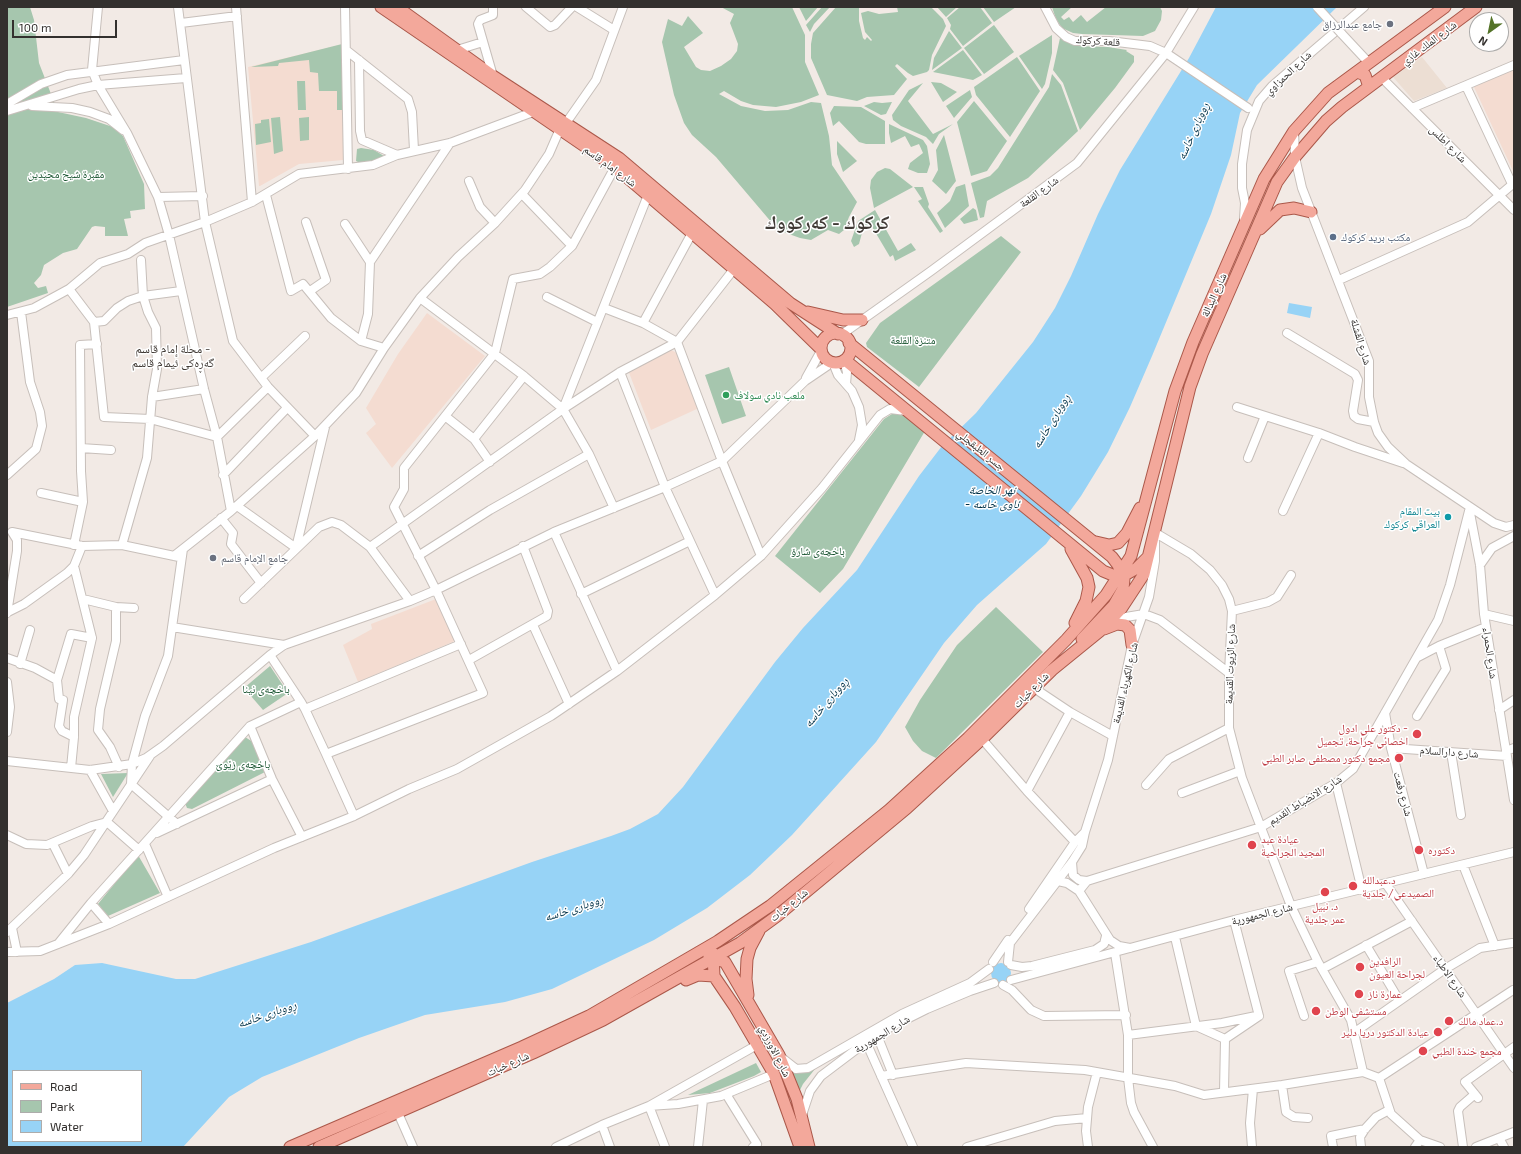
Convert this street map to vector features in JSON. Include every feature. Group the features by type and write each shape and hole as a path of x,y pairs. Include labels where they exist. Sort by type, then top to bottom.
{"main road":[{"name":"شارع إمام قاسم","path":"381,7 533,112 619,158 802,311 839,334"},
{"name":"شارع إمام قاسم","path":"397,7 563,127 615,167 789,316 821,350"},
{"name":"شارع الملك غازي","path":"1369,63 1445,7"},
{"name":"شارع الملك غازي","path":"1382,78 1476,7"},
{"name":"شارع البدالة","path":"1123,572 1134,548 1175,392 1193,342 1262,184 1294,131 1328,93 1369,63"},
{"path":"1357,72 1365,75 1368,84 1367,88"},
{"name":"شارع البدالة","path":"1154,532 1190,387 1202,354 1271,194 1284,172 1326,121 1367,88 1382,78"},
{"path":"1273,166 1278,164 1284,172"},
{"path":"1251,243 1266,222 1280,210 1294,208 1312,212"},
{"path":"802,311 843,320 862,320"},
{"path":"839,334 849,343 850,350 839,361 825,358 821,350 826,337 839,334"},
{"name":"جسر الطبقجلي","path":"849,343 1092,541 1112,558 1123,572"},
{"name":"جسر الطبقجلي","path":"839,361 928,427 1103,571 1123,572"},
{"path":"1092,541 1112,546 1118,543 1127,533 1149,490"},
{"name":"شارع خبات","path":"290,1147 522,1047 589,1016 761,928 907,808 982,740 1052,670 1100,631 1121,609 1144,574 1154,532"},
{"path":"1065,540 1085,573 1089,587 1086,602 1066,640"},
{"path":"1052,670 1114,605 1123,589 1123,572 1137,568 1148,557"},
{"name":"شارع خبات","path":"720,950 770,906 889,810 968,738 1066,640 1106,595 1123,572"},
{"path":"1100,631 1117,624 1125,624 1130,630 1132,645"},
{"path":"750,1001 746,979 747,960 750,948 761,928"},
{"path":"635,1002 645,1001 660,995 698,975 714,976 712,958 720,950"},
{"name":"شارع الاورزدي","path":"720,950 779,1055 797,1099 809,1147"},
{"name":"شارع خبات","path":"319,1147 533,1053 603,1020 635,1002 698,959 712,958"},
{"name":"شارع الاورزدي","path":"714,976 774,1074 800,1147"},
{"path":"750,1034 763,1026"}],"street":[{"path":"98,7 92,70 98,85 127,133 158,197 169,235 204,389 217,436 223,475 234,508 296,548"},
{"path":"178,7 186,78 203,196 205,222 233,341 268,387 315,436"},
{"path":"345,7 348,169"},
{"path":"493,7 492,15 478,22 493,76"},
{"path":"526,7 550,27 555,25 572,7"},
{"path":"577,7 614,30"},
{"path":"131,784 132,764 145,716 168,656 178,557 183,549 234,508 325,426 356,392 384,348 420,298 447,268 496,223 522,194 549,154 563,127 596,80 623,7"},
{"name":"قلعة كركوك","path":"1045,7 1056,28 1066,37 1074,41 1109,41 1150,46 1166,53 1248,108"},
{"name":"شارع القلعة","path":"839,334 862,320 931,271 1078,163 1166,53 1194,7"},
{"path":"1317,7 1369,63"},
{"name":"شارع الحمزاوي","path":"1242,230 1246,203 1241,170 1247,130 1259,101 1282,76 1364,7"},
{"path":"181,23 236,11 252,202"},
{"path":"457,50 483,42"},
{"path":"346,50 408,99 412,112 414,150"},
{"path":"7,104 51,80 67,75 92,70 184,60"},
{"path":"359,60 360,132 362,140 397,155"},
{"path":"1412,108 1514,65"},
{"path":"7,111 79,89 98,85 186,78"},
{"name":"شارع اطلس","path":"1382,78 1514,210"},
{"path":"1339,280 1468,222 1500,197 1513,184 1466,86"},
{"path":"27,105 61,107 90,112 109,120 127,133"},
{"path":"7,315 21,312 44,303 69,289 100,263 128,254 145,243 205,222 252,202 299,174 373,165 414,150 450,143 533,112"},
{"name":"شارع القشلة","path":"1294,131 1295,158 1300,183 1339,280 1369,361 1369,397 1374,422 1378,433 1388,447 1406,464 1469,508 1507,526 1514,533"},
{"path":"361,341 368,314 370,262 450,143"},
{"path":"326,754 483,693 436,590 394,507 404,489 404,468 495,353 513,279 540,274 550,267 572,246 615,167"},
{"path":"469,180 480,207 496,223"},
{"path":"1242,184 1251,190 1262,184"},
{"path":"522,194 572,246"},
{"path":"266,195 291,291 303,284 331,318 361,341 384,348"},
{"path":"563,409 648,195"},
{"path":"158,197 203,196"},
{"path":"306,222 326,280 310,291"},
{"path":"345,224 370,262"},
{"path":"643,323 692,233"},
{"path":"122,545 147,458 152,397 157,369 156,328 148,312 143,296 141,260"},
{"path":"370,548 563,409 620,372 677,342 734,268"},
{"path":"69,289 94,322 104,417 150,419 217,436"},
{"path":"94,322 104,321 117,308 128,301 143,296 181,291"},
{"path":"547,296 597,322"},
{"path":"420,298 495,353 563,409 589,454 614,508"},
{"path":"604,308 643,323 677,342 722,461 761,556"},
{"path":"7,475 36,449 42,426 30,382 21,312"},
{"path":"1287,333 1355,374 1358,380 1353,411 1354,416 1358,419 1374,422"},
{"path":"261,378 305,336"},
{"path":"74,545 83,502 80,345 96,344"},
{"path":"805,381 821,350"},
{"path":"7,760 90,770 132,764 152,754 270,655 284,645 410,601 436,590 554,532 665,487 722,461 805,381 839,361"},
{"path":"839,361 838,375 856,399 860,412 862,425 858,442"},
{"path":"620,372 665,487 715,595"},
{"path":"474,439 524,376"},
{"path":"217,436 268,387"},
{"path":"152,397 204,389"},
{"path":"1237,406 1319,433 1355,448 1406,464"},
{"path":"223,475 287,408"},
{"path":"7,952 40,951 109,924 274,848 354,816 409,789 457,769 508,742 569,704 616,671 715,595 761,556 822,488 880,415 887,410 895,409 910,413"},
{"path":"445,416 474,439 490,462"},
{"path":"1248,458 1265,416"},
{"path":"296,548 325,426"},
{"path":"1283,511 1319,433"},
{"path":"81,448 111,450"},
{"path":"418,556 490,510 589,454"},
{"path":"41,493 83,502"},
{"name":"شارع الحمراء","path":"1469,508 1480,565 1484,614 1506,753 1513,782 1514,800"},
{"name":"شارع الانضباط القديم","path":"1087,881 1261,828 1336,783 1356,765 1438,620 1450,585 1469,508"},
{"path":"221,518 233,533 231,544 260,583"},
{"path":"244,599 296,548 320,527 332,522 341,525 370,548 410,601"},
{"path":"9,530 74,545 122,545 178,557"},
{"path":"7,613 17,551 17,540 9,530"},
{"path":"554,532 616,671"},
{"name":"شارع الزيوت القديمة","path":"1154,532 1191,554 1210,570 1222,585 1229,599 1232,611 1229,673 1229,728 1240,771 1291,906 1318,962 1351,1020 1363,1072"},
{"name":"شارع الكهرباء القديمة","path":"1010,963 1010,943 1058,881 1082,846 1085,832 1102,782 1132,645 1144,614 1156,560 1154,532"},
{"path":"1480,565 1492,548 1514,536"},
{"path":"581,594 690,542"},
{"path":"7,613 45,590 67,573 74,566 82,546"},
{"path":"469,660 533,624 545,619 548,611 523,546"},
{"path":"71,768 74,717 92,638 74,566"},
{"path":"1232,611 1268,602 1278,597 1292,575"},
{"path":"83,599 116,607 134,608"},
{"path":"116,607 116,641 100,709 98,730 110,747 119,767"},
{"path":"1100,631 1120,619 1132,615 1144,614 1160,620 1229,673"},
{"path":"1484,614 1514,621"},
{"path":"533,624 569,704"},
{"path":"172,627 284,645"},
{"path":"1418,657 1439,646 1486,627"},
{"path":"20,664 30,630"},
{"path":"74,737 62,732 59,726 63,700 59,699 57,680 71,634 92,638"},
{"path":"56,946 91,903 153,836 250,726 461,644"},
{"path":"1417,716 1446,669 1439,646"},
{"path":"270,655 303,706 354,816"},
{"path":"7,658 20,664 35,668 57,680"},
{"path":"7,682 10,707 7,732"},
{"path":"1034,688 1070,712 1113,736"},
{"path":"1499,710 1514,700"},
{"path":"1027,791 1070,712"},
{"name":"شارع رفعت","path":"1386,712 1391,748 1424,874"},
{"path":"250,726 272,779 302,837"},
{"path":"1146,785 1169,759 1229,728"},
{"path":"982,740 1075,842"},
{"name":"شارع دارالسلام","path":"1391,748 1451,752 1506,753"},
{"path":"1506,753 1514,748"},
{"path":"1451,752 1461,815"},
{"path":"17,952 9,930 68,874 107,822 152,754"},
{"path":"90,770 113,811"},
{"path":"1182,793 1240,771"},
{"path":"153,836 272,779"},
{"path":"1336,783 1362,890"},
{"path":"131,784 177,824"},
{"path":"7,835 32,845 53,844 92,826 107,822"},
{"path":"107,822 142,847 168,897"},
{"name":"شارع الكهرباء القديمة","path":"991,966 1075,842 1085,832"},
{"path":"53,844 68,874"},
{"name":"شارع الجمهورية","path":"1011,980 1115,954 1234,920 1514,852"},
{"path":"1072,862 1071,871 1075,878 1087,881"},
{"path":"1463,865 1495,946"},
{"path":"1058,881 1067,883 1079,891 1106,936 1119,946 1134,948"},
{"path":"1079,891 1082,885 1087,881"},
{"name":"شارع الاطباء","path":"1386,884 1514,1068"},
{"path":"91,903 109,924"},
{"path":"1234,920 1259,1016"},
{"path":"1322,969 1412,920"},
{"path":"1106,936 1102,947 1095,950 1027,966 1000,960 991,966 989,977 994,983 1003,985 1012,990 1031,1010 1044,1016 1126,1015"},
{"path":"1175,937 1196,1026"},
{"path":"1354,1032 1445,968 1480,948 1512,943"},
{"path":"1366,945 1399,1000"},
{"path":"1115,954 1126,1015 1128,1035 1128,1078 1131,1103 1134,1112 1153,1147"},
{"path":"1304,1016 1289,970 1318,962"},
{"path":"1003,985 1011,980 1014,972 1010,963"},
{"name":"شارع الجمهورية","path":"779,1055 788,1064 796,1069 808,1068 902,1014 970,983 991,966"},
{"name":"شارع الجمهورية","path":"801,1119 806,1100 815,1083 828,1069 866,1042 941,1002 994,983"},
{"path":"1379,1078 1513,990"},
{"path":"1128,1035 1259,1016"},
{"path":"1225,1040 1259,1016"},
{"path":"1196,1026 1225,1040"},
{"path":"877,1035 893,1075"},
{"path":"1224,1092 1225,1040"},
{"path":"866,1042 913,1147"},
{"path":"556,1147 602,1125 649,1106 757,1045"},
{"path":"1463,1147 1458,1111 1460,1106 1476,1096 1465,1082 1514,1048"},
{"path":"881,1076 966,1063 1085,1070 1176,1086 1204,1095 1282,1085 1363,1072 1379,1078"},
{"path":"1088,1147 1086,1131 1087,1118 1097,1072"},
{"path":"649,1106 703,1100 726,1094 774,1074"},
{"path":"1379,1078 1391,1114 1418,1144 1440,1147"},
{"path":"1282,1085 1286,1112 1294,1117 1308,1118"},
{"path":"1252,1147 1250,1123 1253,1089"},
{"path":"726,1094 757,1144 753,1147"},
{"path":"698,1147 703,1100"},
{"path":"649,1106 665,1147"},
{"path":"1361,1147 1360,1138 1364,1129 1376,1117 1389,1110"},
{"path":"398,1112 413,1147"},
{"path":"967,1147 1055,1121 1087,1118"},
{"path":"602,1125 610,1147"},
{"path":"1333,1147 1331,1136 1364,1129"},
{"path":"1476,1147 1514,1132"},
{"path":"1499,1138 1504,1147"}],"shaded area":[{"path":"344,44 343,160 299,164 259,186 248,67"},
{"path":"1422,57 1447,88 1414,101 1393,77"},
{"path":"1514,69 1514,173 1473,85"},
{"path":"427,313 485,356 392,468 366,433 376,424 366,408 398,354"},
{"path":"669,349 679,354 699,408 651,430 628,370"},
{"path":"436,599 455,641 358,682 343,645 372,629 371,624"}],"green space":[{"name":"مقبرة شيخ محێدین","path":"7,7 30,7 34,20 39,63 58,112 86,118 113,127 123,136 144,184 145,209 130,211 131,218 124,219 128,236 105,236 105,227 92,227 77,249 63,253 44,265 41,275 34,283 38,288 46,286 48,293 7,307"},
{"path":"721,7 792,7 805,35 805,62 819,95 801,102 776,107 753,105 741,101 724,91 719,94 741,106 765,111 788,110 811,102 821,103 829,136 832,165 857,202 844,230 839,234 828,230 811,240 800,238 778,230 716,157 692,135 684,123 674,95 662,42 668,19 682,26 688,16 703,33 684,47 696,67 701,70 710,71 731,59 737,51 738,44 730,23 734,14"},
{"path":"799,7 818,7 806,21"},
{"path":"822,7 830,7 814,24 810,32 806,25"},
{"path":"836,7 859,7 859,21 863,38 865,40 867,37 871,41 872,40 865,32 861,13 868,11 879,14 898,12 897,7 931,7 943,19 946,26 932,55 929,70 913,76 897,64 895,66 907,79 894,95 867,97 857,101 827,95 811,58 811,44 813,33"},
{"path":"937,7 957,7 946,17"},
{"path":"960,7 980,7 992,23 963,46 950,29 951,25 947,18"},
{"path":"983,7 1016,7 994,22"},
{"path":"1052,7 1072,7 1061,17 1064,20 1069,17 1073,22 1081,15 1087,22 1106,7 1160,7 1162,11 1161,20 1155,31 1143,36 1082,34 1073,33 1062,28 1056,19"},
{"path":"994,25 1014,52 984,74 964,48"},
{"path":"949,31 962,48 932,70 934,58"},
{"path":"1052,35 1052,53 1045,84 1042,89 1019,56"},
{"path":"1060,38 1077,46 1108,47 1127,50 1126,51 1134,56 1134,62 1115,88 1080,130 1063,83 1053,70"},
{"path":"342,44 343,110 337,110 337,91 319,91 318,73 310,72 309,60 279,63 278,66 251,67"},
{"path":"963,50 982,75 973,80 933,72"},
{"path":"1017,57 1040,91 1010,137 976,95 974,87"},
{"path":"1052,74 1061,85 1078,131 1028,178 987,201 984,217 980,218 971,183 990,176 998,168 1049,87"},
{"path":"297,81 305,81 306,110 298,110"},
{"path":"931,82 941,83 957,92 943,102"},
{"path":"923,83 908,101 933,134 953,124 939,134 933,144 926,137 901,126 893,120 892,115 909,90"},
{"path":"970,90 972,97 954,118 946,106"},
{"path":"974,101 1007,141 987,171 971,176 957,122"},
{"path":"874,102 892,102 886,114 881,115 864,106"},
{"path":"834,106 861,107 885,121 885,144 866,144 859,142 839,121 833,126 830,113"},
{"path":"280,117 283,151 274,154 271,118"},
{"path":"309,117 309,140 300,141 299,118"},
{"path":"269,119 271,142 256,145 255,124 261,123 261,120"},
{"path":"889,124 923,140 927,146 930,164 927,173 918,173 908,169 910,163 923,153 919,144 911,147 905,136 891,143"},
{"path":"944,135 956,181 946,194 932,181 938,170 936,150"},
{"path":"837,141 857,161 843,172 837,154"},
{"path":"361,148 374,150 384,156 374,161 360,163 356,161 357,149"},
{"path":"885,168 890,169 913,187 874,208 870,188 871,180 877,172"},
{"path":"965,184 969,206 945,228 937,213 950,201 956,187"},
{"path":"914,187 923,187 929,204 928,207 943,231 940,233 918,201 922,199"},
{"path":"973,208 976,210 978,220 964,224 960,219"},
{"path":"875,210 898,251 911,243 916,250 895,261 893,255 890,257 871,225 862,233 859,244 854,247 851,241 858,221"},
{"name":"متنزة القلعة","path":"1001,236 1021,252 919,387 867,347 866,343 880,323"},
{"name":"ملعب نادي سولاف","path":"729,367 746,416 722,424 705,375"},
{"name":"باخچەی شارۆ","path":"892,414 900,414 908,417 925,431 843,569 820,593 775,556 884,419"},
{"path":"996,607 1043,652 936,758 922,751 913,741 905,727 920,700 957,645"},
{"name":"باخچەی نینا","path":"270,666 288,693 263,710 244,688"},
{"name":"باخچەی زێوێ","path":"245,737 253,742 267,771 192,809 187,808 185,803"},
{"path":"128,773 113,797 101,774"},
{"path":"138,855 160,893 108,916 98,904"},
{"path":"756,1063 761,1072 754,1076 710,1093 688,1095"},
{"path":"819,1064 803,1084 797,1096 791,1071 801,1073"}],"water":[{"name":"نهر الخاصة - ئاوی خاسە","path":"1216,7 1337,7 1257,85 1240,113 1231,155 1211,214 1130,407 1108,452 1081,496 1046,544 977,605 944,643 876,742 792,835 750,875 707,908 654,940 552,989 505,1002 425,1015 359,1038 262,1077 229,1097 183,1147 7,1147 7,1003 54,979 75,965 102,963 176,979 195,979 311,942 532,862 611,836 630,829 658,814 683,787 775,662 803,628 857,570 919,476 942,446 976,413 1033,342 1055,308 1120,170 1189,58"},
{"path":"1289,303 1312,307 1310,318 1287,313"},
{"path":"1001,963 1008,966 1011,973 1008,980 1001,983 994,980 991,973 994,966"}],"place":[{"name":"جامع عبدالرزاق","path":"1390,24"},
{"name":"مكتب بريد كركوك","path":"1333,237"},
{"name":"ملعب نادي سولاف","path":"726,395"},
{"name":"بيت المقام العراقي كركوك","path":"1448,517"},
{"name":"جامع الإمام قاسم","path":"213,558"},
{"name":"دكتور علي ادول - اخصائي جراحة، تجميل","path":"1417,734"},
{"name":"مجمع دكتور مصطفى صابر الطبي","path":"1399,758"},
{"name":"عيادة عبد المجيد الجراحية","path":"1252,845"},
{"name":"دكتوره","path":"1419,850"},
{"name":"د.عبدالله الصميدعي/ جلدية","path":"1353,886"},
{"name":"د. نبيل عمر جلدية","path":"1325,892"},
{"name":"الرافدين لجراحة العيون","path":"1360,967"},
{"name":"عمارة ناز","path":"1359,994"},
{"name":"مستشفى الوطن","path":"1316,1011"},
{"name":"د.عماد مالك","path":"1449,1021"},
{"name":"عيادة الدكتور دريا دلير","path":"1438,1032"},
{"name":"مجمع خندة الطبي","path":"1423,1051"}],"district":[{"name":"كركوك - کەرکووك","path":"827,223"},
{"name":"محلة إمام قاسم - گەڕەکی ئیمام قاسم","path":"173,356"}],"water label":[{"name":"ڕووباری خاسە","path":"1193,131"},
{"name":"ڕووباری خاسە","path":"1051,421"},
{"name":"ڕووباری خاسە","path":"826,702"},
{"name":"ڕووباری خاسە","path":"574,908"},
{"name":"ڕووباری خاسە","path":"267,1014"}]}
